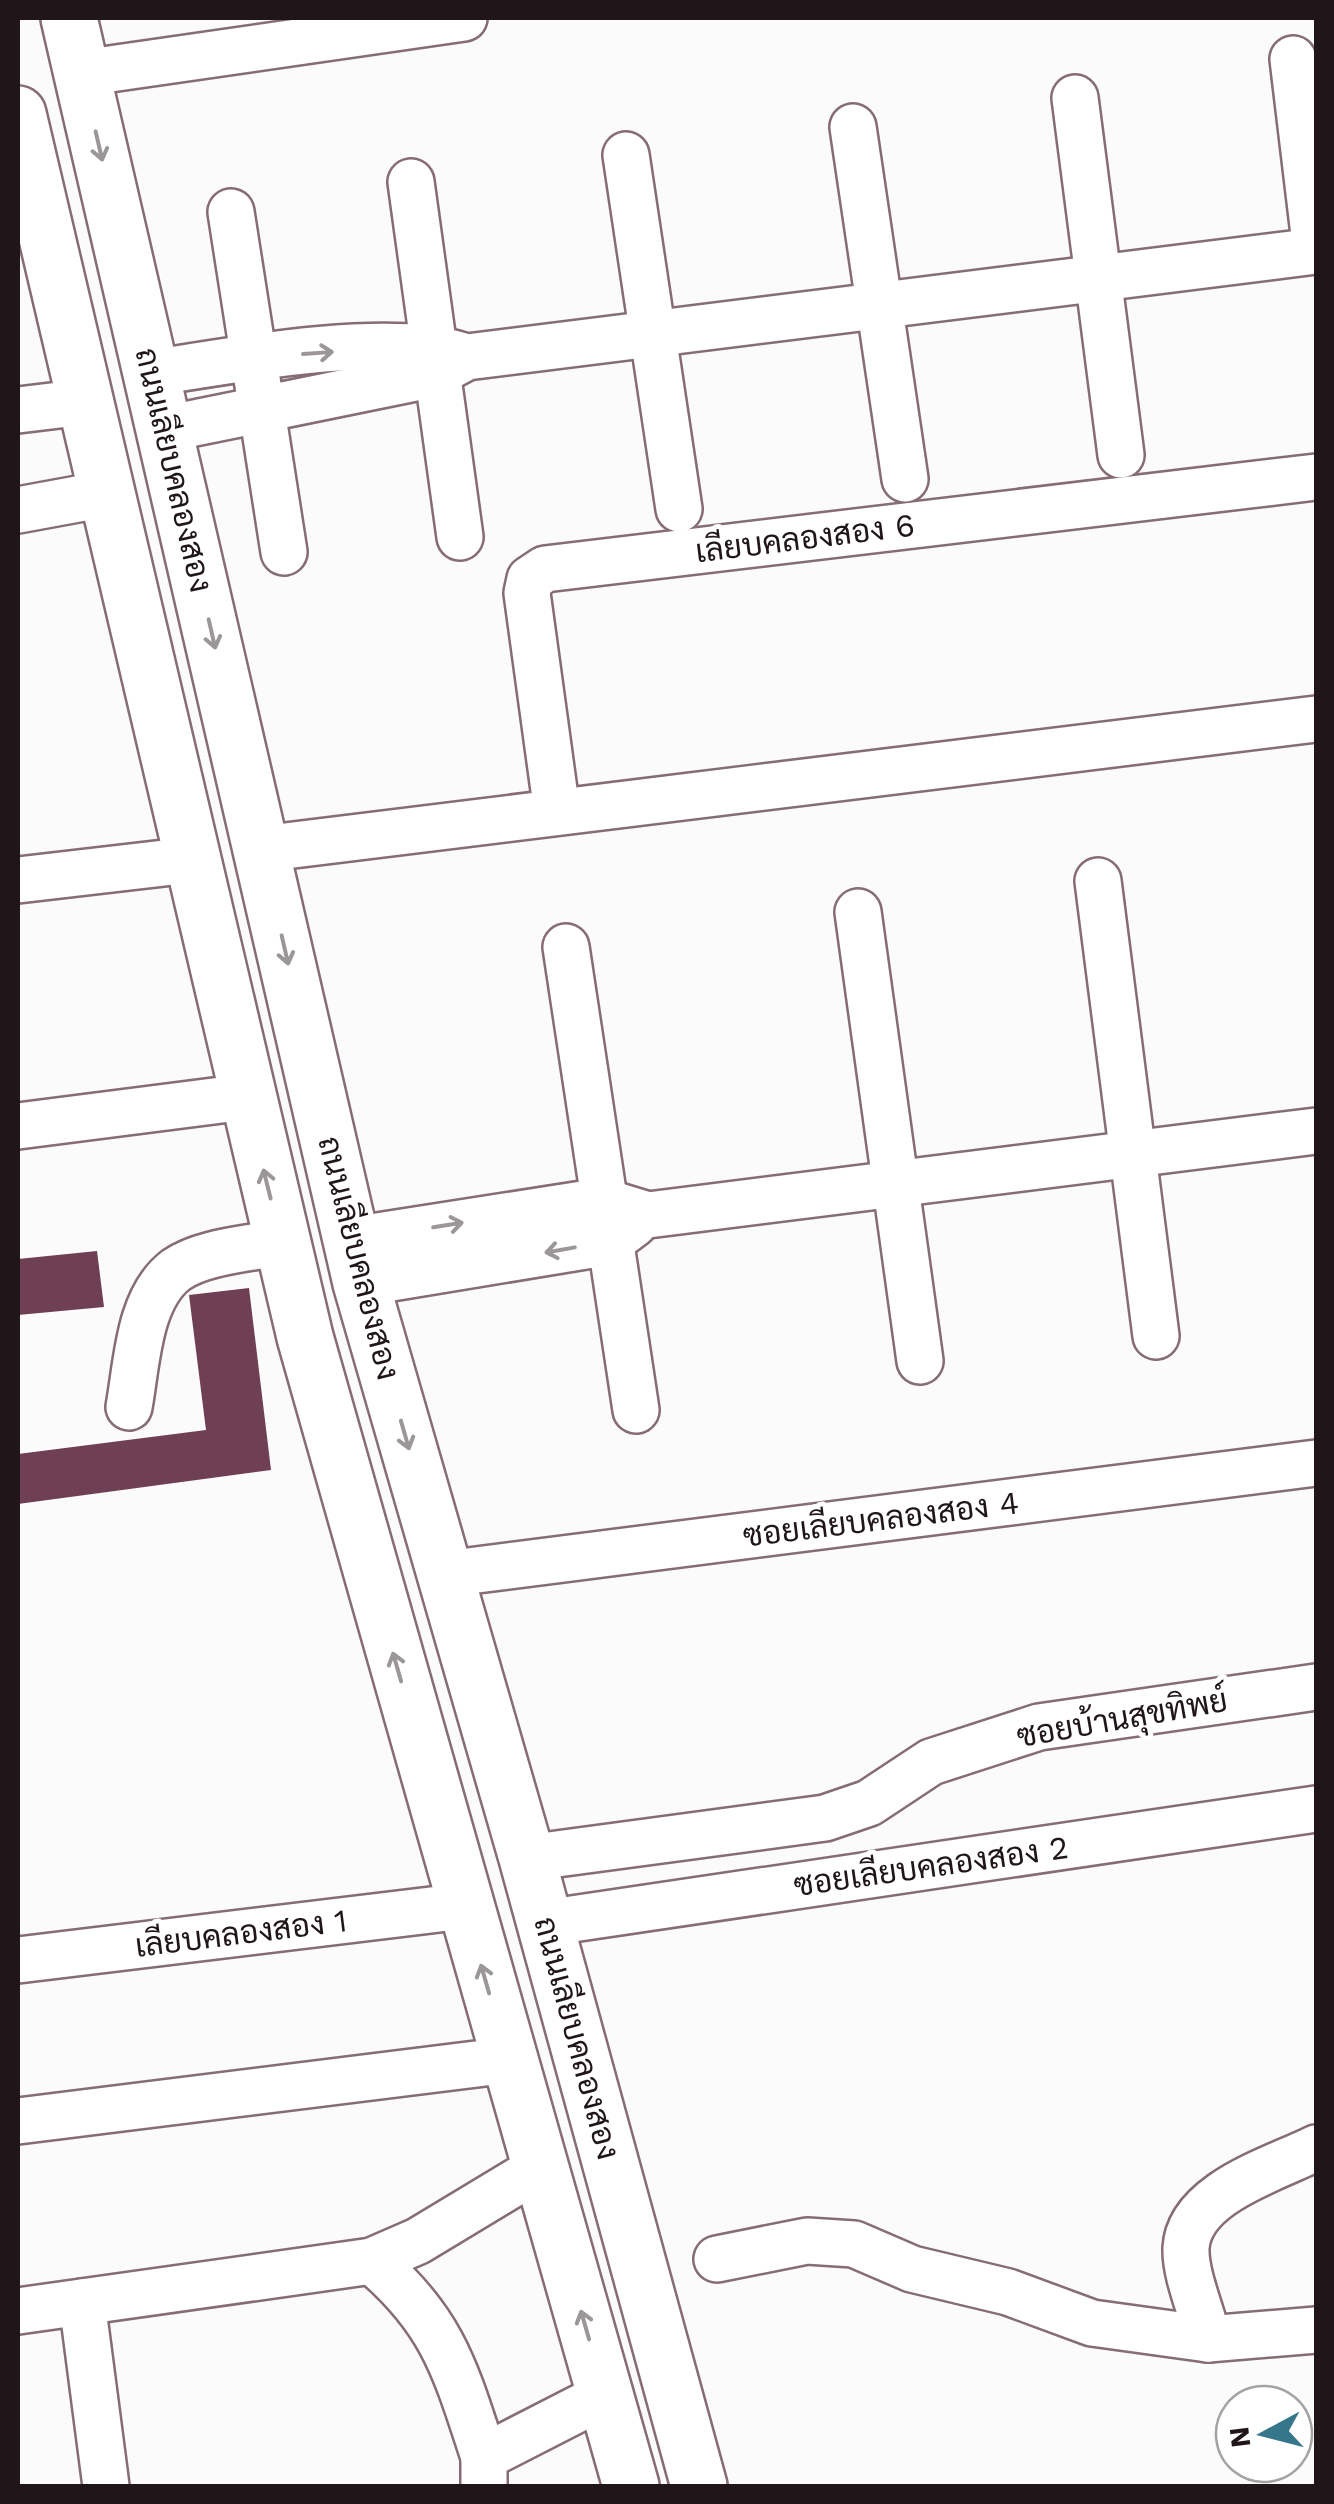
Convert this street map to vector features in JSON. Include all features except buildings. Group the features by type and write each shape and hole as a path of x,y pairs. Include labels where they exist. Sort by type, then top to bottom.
{"main road":[{"name":"ถนนเลียบคลองสอง","path":"68,18 362,1281 528,1858 699,2486"},
{"path":"18,114 33,253 84,402 245,1097 305,1337 631,2486"},
{"path":"305,1337 362,1281"}],"street":[{"path":"82,73 464,18"},
{"path":"152,373 254,357 444,359 1316,251 1293,59"},
{"path":"1074,98 1121,455"},
{"path":"853,127 905,479"},
{"path":"626,154 679,509"},
{"path":"410,182 444,359 460,537"},
{"path":"231,212 284,552"},
{"path":"165,429 262,411 444,359"},
{"path":"18,410 84,402"},
{"name":"เลียบคลองสอง 6","path":"557,812 527,593 530,578 544,569 1316,476"},
{"path":"18,510 106,494"},
{"path":"261,848 1316,719"},
{"path":"18,880 190,860"},
{"path":"1098,882 1156,1336"},
{"path":"858,912 920,1361"},
{"path":"566,947 636,1410"},
{"path":"18,1126 245,1097"},
{"path":"362,1281 648,1214 1316,1131"},
{"path":"128,1407 149,1307 176,1270 203,1259 281,1242"},
{"name":"ซอยเลียบคลองสอง 4","path":"445,1574 1316,1463"},
{"name":"ซอยบ้านสุขทิพย์","path":"528,1858 825,1818 869,1802 931,1762 1040,1727 1316,1686"},
{"name":"ซอยเลียบคลองสอง 2","path":"546,1924 1316,1809"},
{"name":"เลียบคลองสอง 1","path":"18,1960 464,1906"},
{"path":"18,2122 508,2060"},
{"path":"1208,2339 1186,2249 1194,2217 1229,2192 1316,2148"},
{"path":"18,2311 372,2262 418,2241 539,2168"},
{"path":"718,2259 807,2241 854,2244 912,2268 1008,2292 1092,2323 1208,2339 1316,2330"},
{"path":"372,2262 410,2293 430,2319 450,2358 484,2472 604,2394"},
{"path":"82,2302 106,2486"}]}
